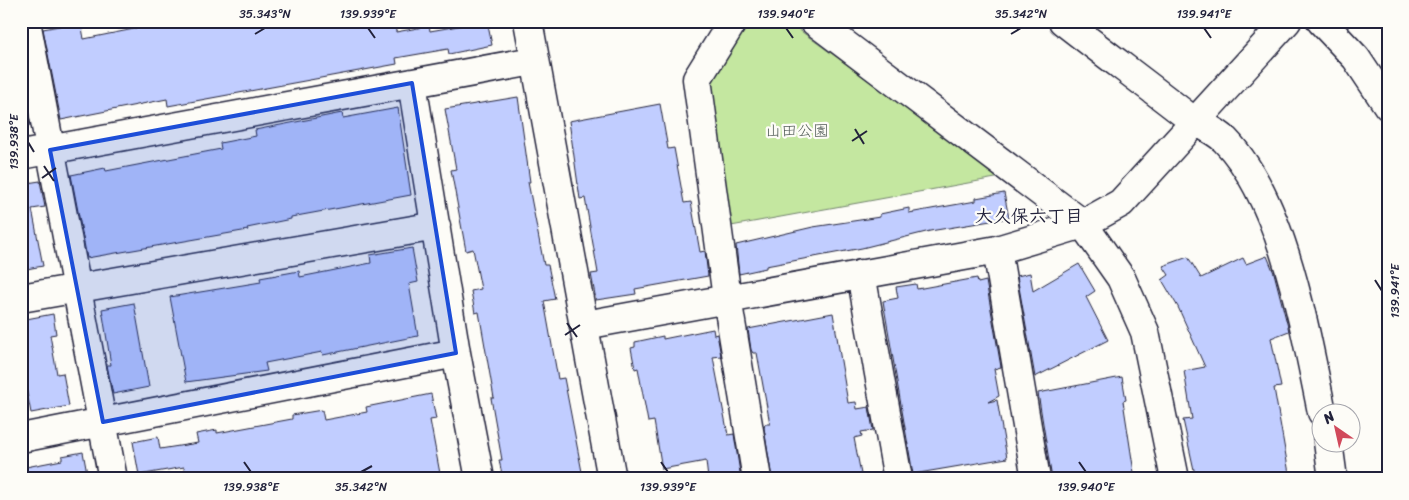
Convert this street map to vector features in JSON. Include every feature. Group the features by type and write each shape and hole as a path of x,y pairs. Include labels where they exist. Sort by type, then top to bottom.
{"street":[{"path":"26,21 113,479"},
{"path":"528,21 533,61 585,325 612,479"},
{"path":"733,21 697,79 727,298 757,479"},
{"path":"814,21 1083,224 1121,278 1145,332 1175,479"},
{"path":"1063,21 1196,122 1224,139 1258,184 1285,256 1307,337 1320,402"},
{"path":"585,325 997,250 1083,224 1121,203 1287,21"},
{"path":"1321,21 1356,58 1388,106"},
{"path":"21,155 533,61"},
{"path":"412,83 456,353 480,479"},
{"path":"21,298 436,226"},
{"path":"997,250 1036,479"},
{"path":"862,274 898,479"},
{"path":"21,438 456,353"},
{"path":"1329,452 1333,479"}],"highlighted area":[{"path":"412,83 456,353 103,422 50,150"}],"green space":[{"name":"山田公園","path":"750,21 787,21 1001,177 731,226 705,87"}],"building":[{"path":"174,21 395,21 396,32 429,26 430,31 487,21 492,45 449,54 448,49 396,58 397,64 168,106 167,99 61,120 43,29 81,22 84,39"},
{"path":"21,80 30,125 21,127"},
{"path":"518,97 530,182 528,182 544,265 548,265 555,299 544,301 558,379 564,378 582,472 550,479 503,479 499,460 502,460 491,398 494,398 479,312 475,313 471,291 481,289 473,249 466,251 451,170 456,169 445,109"},
{"path":"660,104 668,149 674,148 684,203 691,202 700,252 705,251 708,276 635,289 636,294 596,300 591,274 598,273 585,198 580,199 569,121"},
{"path":"398,108 411,195 291,217 291,219 247,228 248,230 87,258 71,175 105,168 106,171 221,149 220,143 256,136 255,130 342,113 343,118"},
{"path":"40,181 45,207 32,209 43,266 21,270 21,184"},
{"path":"1004,193 1009,218 930,231 862,248 766,266 766,268 739,274 736,245 813,227 880,217 880,214 909,208 909,213 976,201 976,198"},
{"path":"412,248 418,282 409,284 418,336 323,355 322,352 265,363 267,371 186,382 170,297 261,282 260,278 299,271 300,277 371,263 370,255"},
{"path":"1267,256 1274,273 1289,331 1271,338 1281,387 1274,388 1290,479 1196,479 1183,420 1192,419 1184,371 1205,367 1178,307 1162,280 1169,275 1163,266 1188,257 1201,278 1243,258 1246,264"},
{"path":"1079,264 1095,291 1086,297 1108,340 1035,377 1017,276 1030,273 1033,291"},
{"path":"977,278 978,283 986,281 1001,367 994,369 999,396 988,402 997,400 1007,458 913,474 883,301 898,298 896,287 916,284 917,289"},
{"path":"134,303 149,387 113,394 107,365 111,365 102,309"},
{"path":"833,313 848,403 856,402 857,409 869,407 873,430 861,432 862,436 854,438 862,479 772,479 764,428 765,424 770,424 757,353 753,353 751,350 748,329"},
{"path":"53,314 56,334 50,335 57,374 63,373 69,406 31,413 21,362 21,320"},
{"path":"713,329 714,335 717,334 721,356 713,357 728,435 734,434 741,479 708,479 706,461 662,469 654,421 648,422 638,368 635,369 631,348 635,347 635,342 663,336 663,339"},
{"path":"1122,377 1126,400 1123,401 1135,479 1052,479 1038,393"},
{"path":"431,394 436,419 430,420 441,479 185,479 184,467 139,475 133,442 158,437 160,449 198,443 196,434 217,430 217,433 292,419 292,415 322,410 324,420 367,412 366,407"},
{"path":"83,452 88,479 21,479 21,468 62,460 62,456"}],"district":[{"name":"大久保六丁目","path":"1029,216"}]}
